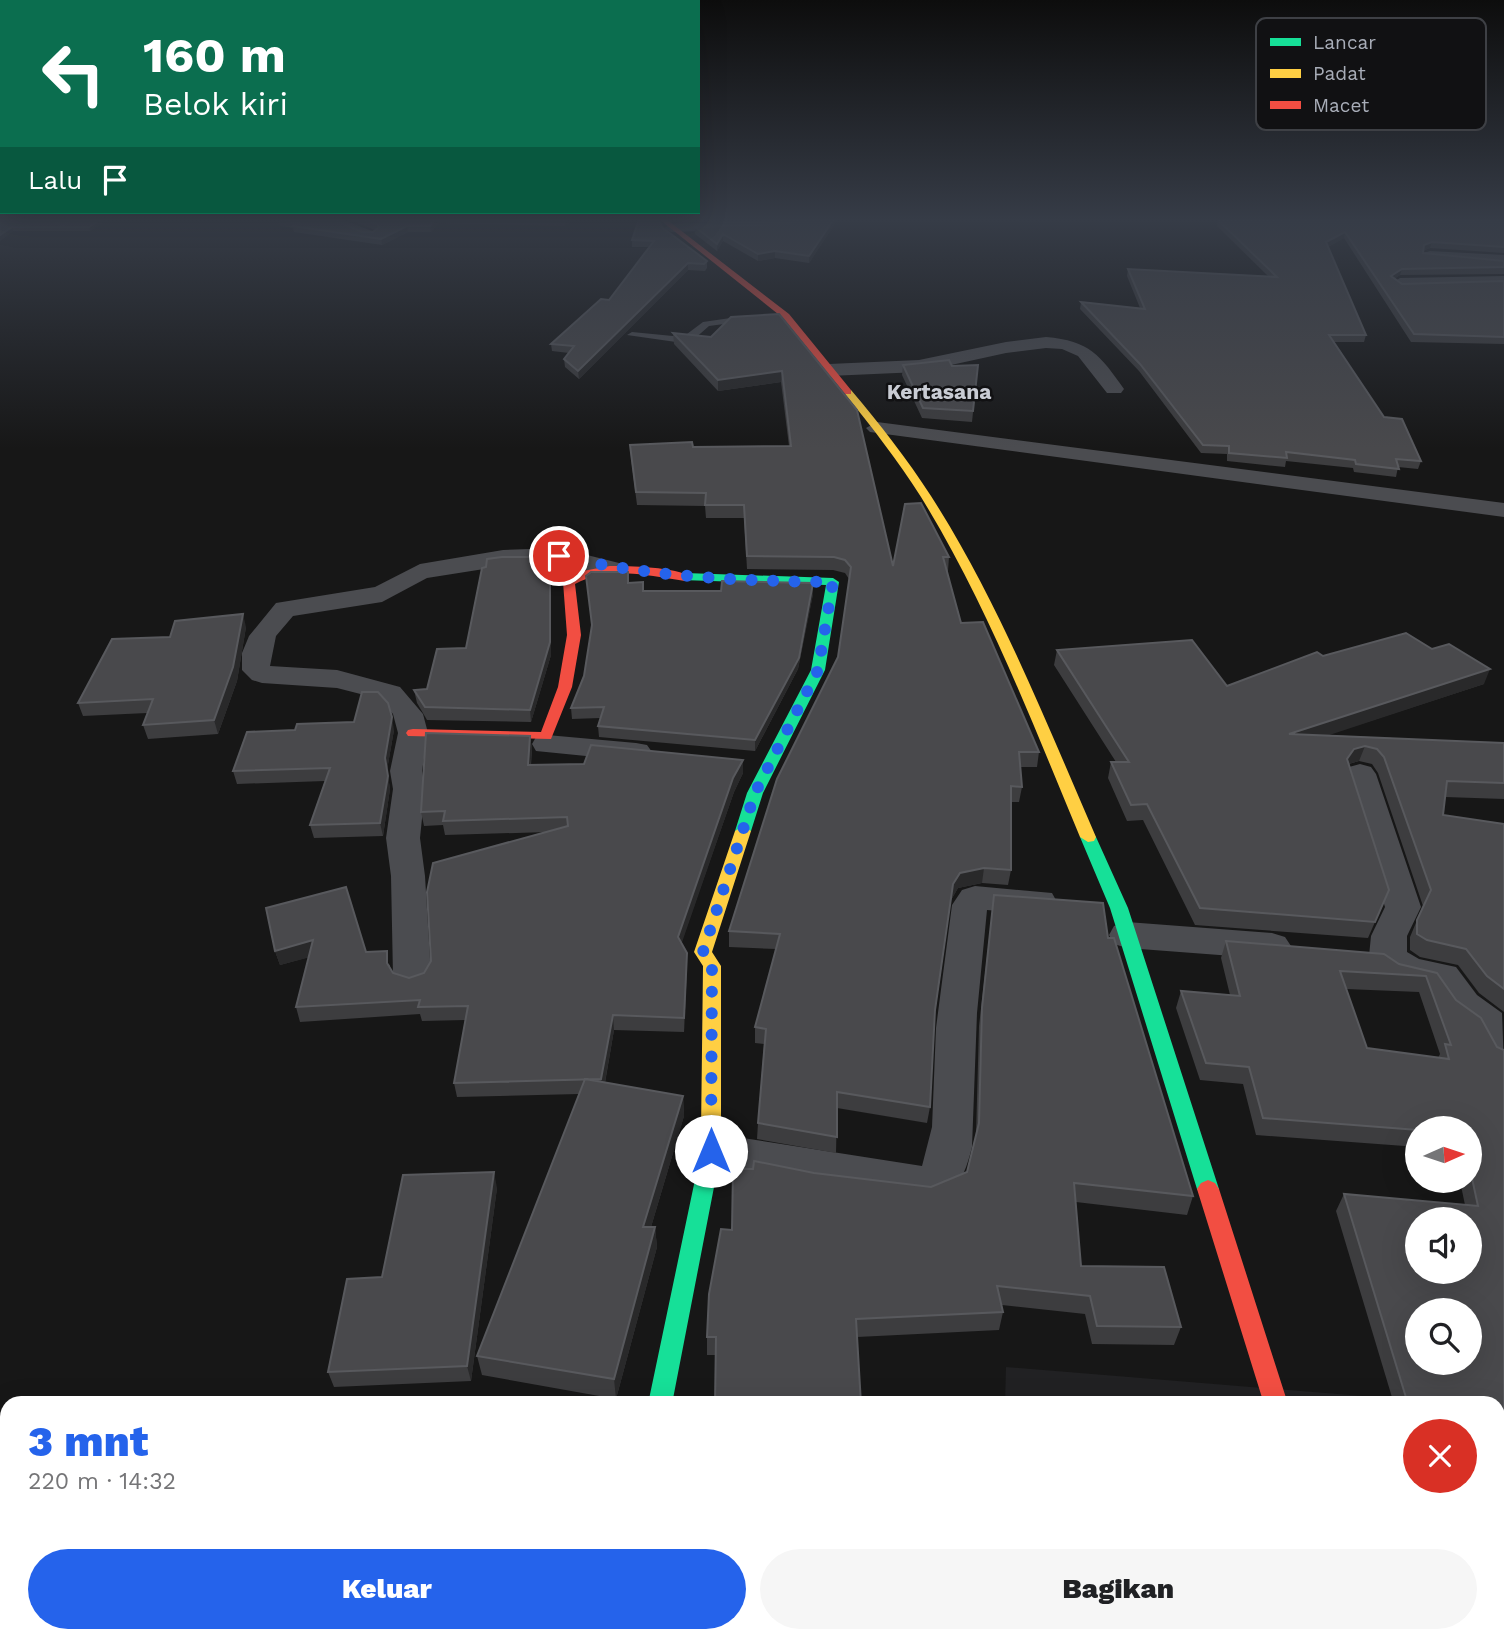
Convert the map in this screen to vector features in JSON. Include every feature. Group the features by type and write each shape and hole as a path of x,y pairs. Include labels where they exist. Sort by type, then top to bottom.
{"street":[{"path":"760,296 786,316 877,428 935,512 1010,656 1123,921 1273,1396"},
{"path":"829,370 930,365 1008,348 1058,344 1078,348 1087,354 1114,389"},
{"path":"877,428 1504,510"},
{"path":"412,976 408,876 402,838 409,789 406,771 413,733 408,714 400,701 390,693 337,679 262,674 256,670 253,660 274,618 290,608 382,594 421,572 503,558 559,556 614,569 706,580 833,582 818,670 784,742 755,763 755,793 703,952 712,966 711,1151 662,1396"},
{"path":"544,751 565,687 574,635 569,582 583,572 614,569"},
{"path":"413,733 544,751 658,754"},
{"path":"1360,774 1403,907 1389,936 1372,954 1404,969 1443,977 1463,1005 1488,1023 1503,1047"},
{"path":"711,1151 813,1171 929,1184 939,1178 947,1165 951,1141 956,1026 972,900 982,898 1301,948"}],"lane":[{"path":"632,335 683,341 706,324 716,321 786,316"}],"shaded area":[{"path":"1006,1367 1363,1396 1005,1396"}],"building":[{"path":"612,296 655,296 578,371 564,359 574,346 551,344 601,299 609,300"},
{"path":"1139,296 1349,296 1366,335 1329,335 1384,417 1402,419 1421,461 1396,459 1399,469 1356,464 1355,460 1286,452 1287,458 1229,453 1229,446 1203,445 1140,364 1081,302 1145,309"},
{"path":"1388,296 1504,296 1504,337 1414,334"},
{"path":"779,314 857,410 893,566 905,504 921,503 949,557 943,557 961,623 983,622 1039,752 1019,752 1022,787 1011,786 1011,870 984,868 960,873 953,884 935,1010 930,1107 837,1092 837,1137 758,1123 766,1029 755,1027 780,934 729,931 777,779 838,657 851,567 845,560 834,557 747,556 744,505 705,505 706,493 636,492 630,445 692,442 693,447 791,446 782,371 718,380 673,333 711,337 731,317"},
{"path":"949,360 952,366 978,365 973,411 923,408 903,365"},
{"path":"565,557 550,570 550,642 530,710 425,707 414,690 427,689 437,649 466,648 482,568 486,567 487,559"},
{"path":"591,572 628,572 628,583 643,582 643,591 721,591 722,581 813,583 799,658 755,740 598,726 604,707 571,708 584,676 592,625 586,576"},
{"path":"243,614 233,667 214,720 143,725 153,699 78,703 112,639 170,637 175,621"},
{"path":"1406,633 1432,649 1449,644 1490,669 1289,734 1504,743 1504,783 1447,781 1443,815 1504,824 1504,989 1487,976 1466,949 1427,940 1417,934 1417,920 1431,890 1384,757 1377,749 1365,746 1354,749 1347,759 1389,890 1375,922 1200,908 1147,804 1131,805 1111,762 1129,762 1057,650 1192,640 1227,686 1317,652 1323,656"},
{"path":"362,692 378,692 388,703 392,717 385,758 388,776 380,823 310,825 330,768 233,771 247,732 295,730 297,724 354,722"},
{"path":"426,733 530,736 528,765 584,764 591,745 743,760 733,778 678,937 687,953 684,1018 613,1015 601,1079 454,1083 468,1006 418,1007 420,1000 296,1007 313,940 275,951 266,908 346,887 366,952 387,951 387,963 393,973 409,978 424,973 431,961 427,892 433,863 568,826 567,817 443,821 445,811 421,812"},
{"path":"994,895 1103,903 1108,938 1114,938 1193,1196 1074,1183 1081,1266 1164,1267 1181,1327 1097,1326 1090,1296 997,1286 1003,1312 856,1319 861,1396 715,1396 716,1337 707,1337 709,1294 721,1229 732,1230 733,1169 753,1169 754,1161 814,1173 931,1187 967,1172 979,1123 982,1008"},
{"path":"1226,941 1384,954 1399,964 1437,973 1456,1000 1481,1018 1497,1047 1504,1050 1504,1396 1406,1396 1344,1194 1478,1206 1475,1194 1482,1194 1482,1116 1405,1116 1405,1129 1263,1118 1249,1067 1206,1063 1181,991 1240,996","holes":["1340,971 1426,976 1451,1045 1445,1044 1449,1059 1367,1048"]},
{"path":"585,1079 683,1096 643,1227 655,1227 614,1379 477,1356"},
{"path":"494,1172 467,1366 328,1372 347,1279 382,1277 403,1175"}],"traffic: fast":[{"path":"685,577 833,582 818,670 755,793 743,831"},
{"path":"1088,837 1119,908 1208,1189"},
{"path":"662,1396 711,1151 711,1133"}],"traffic: slow":[{"path":"848,392 916,481 958,552 1017,673 1088,837"},
{"path":"711,1133 712,966 703,952 743,831"}],"traffic: jam":[{"path":"760,296 786,316 848,392"},
{"path":"413,733 546,736 565,687 574,635 569,582 582,575 610,569 685,577"},
{"path":"1208,1189 1273,1396"}],"district":[{"name":"Kertasana","path":"939,392"}],"route":[{"path":"559,556 614,569 706,580 833,582 818,670 784,742 769,764 755,793 703,952 712,963 711,1151"}]}
